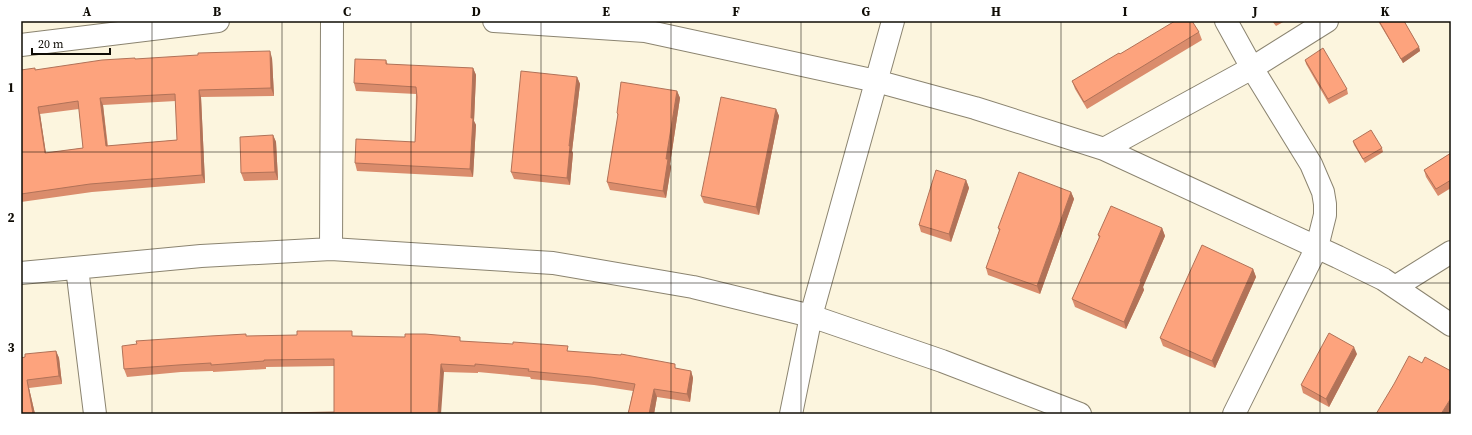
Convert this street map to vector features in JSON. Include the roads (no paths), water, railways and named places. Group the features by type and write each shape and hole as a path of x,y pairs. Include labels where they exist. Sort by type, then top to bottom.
{"street":[{"path":"21,45 218,21"},
{"path":"332,21 332,249"},
{"path":"494,21 642,26 876,81 975,108 1104,149 1383,279 1451,325"},
{"path":"791,414 811,316 893,21"},
{"path":"1226,21 1252,68 1311,164 1323,192 1325,204 1325,215 1317,247 1234,414"},
{"path":"1104,149 1252,68 1327,21"},
{"path":"21,273 201,256 332,249 553,263 693,288 811,316 942,361 1080,414"},
{"path":"1395,287 1451,252"},
{"path":"77,268 95,414"}]}
